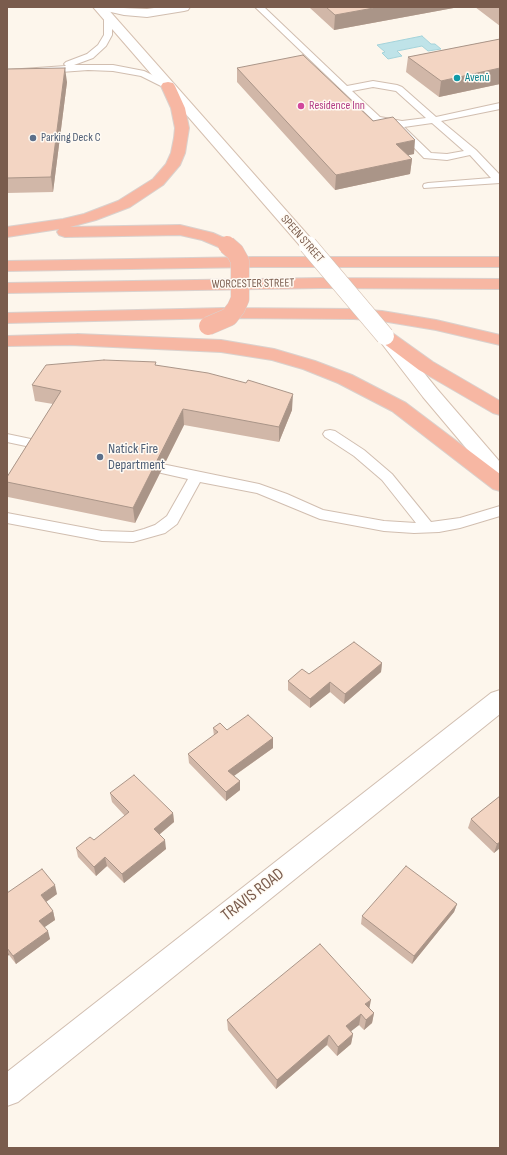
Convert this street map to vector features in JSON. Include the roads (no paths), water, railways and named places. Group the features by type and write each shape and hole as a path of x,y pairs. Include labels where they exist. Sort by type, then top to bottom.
{"highway":[{"path":"7,232 63,224 90,217 124,204 158,182 173,164 178,153 181,138 182,128 178,108 168,86"},
{"path":"7,232 180,230 207,236 227,245 235,252 240,261 240,299 236,308 229,317 208,326 157,334 7,341"},
{"name":"WORCESTER STREET","path":"7,266 254,262 500,262"},
{"name":"WORCESTER STREET","path":"7,288 322,283 500,284"},
{"path":"7,318 226,314 354,314 382,316 430,323 500,340"},
{"path":"385,336 426,366 500,409"},
{"path":"63,339 221,346 274,355 309,365 345,379 399,407 500,484"}],"main road":[{"path":"104,10 147,13 184,7"},
{"name":"SPEEN STREET","path":"104,10 168,86 308,245 385,336 430,393 500,474"},
{"name":"TRAVIS ROAD","path":"7,1091 500,700"}],"lane":[{"path":"259,7 377,119 402,124 412,124 500,106"},
{"path":"44,70 72,63 94,53 106,39 109,30 104,10"},
{"path":"7,73 88,67 119,68 144,74 168,86"},
{"path":"345,89 373,84 394,86 472,152 499,180 428,186"},
{"path":"402,124 401,130 428,156 447,158 472,152"},
{"path":"330,434 360,453 387,477 428,528"},
{"path":"8,440 40,445"},
{"path":"162,469 259,489 282,497 320,514 340,519 384,526 428,528 460,523 500,511"},
{"path":"7,518 102,536 133,537 147,534 160,529 172,520 196,476"}],"water":[{"path":"422,36 431,44 435,44 441,49 428,51 422,46 397,51 402,56 388,59 382,53 385,52 377,45"}],"place":[{"name":"Avenū","path":"457,78"},
{"name":"Residence Inn","path":"301,106"},
{"name":"Parking Deck C","path":"33,138"},
{"name":"Natick Fire Department","path":"100,457"}]}
